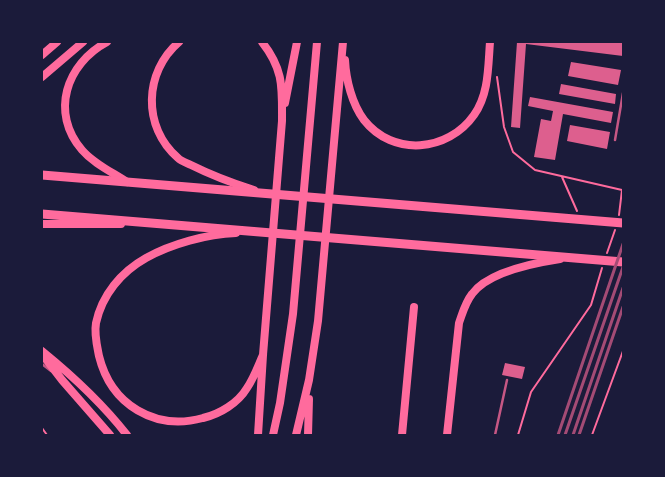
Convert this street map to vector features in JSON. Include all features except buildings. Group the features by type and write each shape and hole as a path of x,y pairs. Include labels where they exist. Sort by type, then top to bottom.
{"highway":[{"path":"42,175 619,222"},
{"path":"42,214 623,262"}],"main road":[{"path":"42,56 57,42"},
{"path":"42,77 83,42"},
{"path":"107,42 89,54 74,72 66,95 67,119 70,130 83,151 96,162 128,182"},
{"path":"179,42 170,50 160,65 153,83 152,104 155,125 164,143 178,159 232,183 262,193"},
{"path":"258,435 282,121 282,83 269,51 262,42"},
{"path":"282,121 297,42"},
{"path":"273,435 280,403 293,314 317,42"},
{"path":"343,42 349,85 356,105 364,120 381,136 397,143 414,146 431,144 447,138 457,132 474,115 487,82 490,42"},
{"path":"296,435 309,380 318,321 343,42"},
{"path":"42,224 166,224"},
{"path":"259,232 228,233 188,241 161,250 138,262 119,279 105,298 96,324 96,339 102,366 107,380 123,400 144,414 175,422 186,422 207,417 230,405 248,387 263,355"},
{"path":"448,435 459,323 465,305 472,293 501,273 542,262 570,258"},
{"path":"402,435 414,306"},
{"path":"42,351 74,377 111,414 127,435"},
{"path":"42,354 62,380 110,435"},
{"path":"308,435 309,380"}],"lane":[{"path":"615,140 623,93"},
{"path":"42,364 62,380"},
{"path":"495,435 507,380"}],"path":[{"path":"496,76 504,127 513,152 535,170 622,190 619,222 607,253"},
{"path":"562,176 581,220"},
{"path":"518,435 531,392 591,305 603,268"},
{"path":"592,435 623,350"},
{"path":"42,428 47,435"}],"railway":[{"path":"558,435 623,244"},
{"path":"565,435 623,267"},
{"path":"573,435 623,288"},
{"path":"579,435 623,307"}]}
